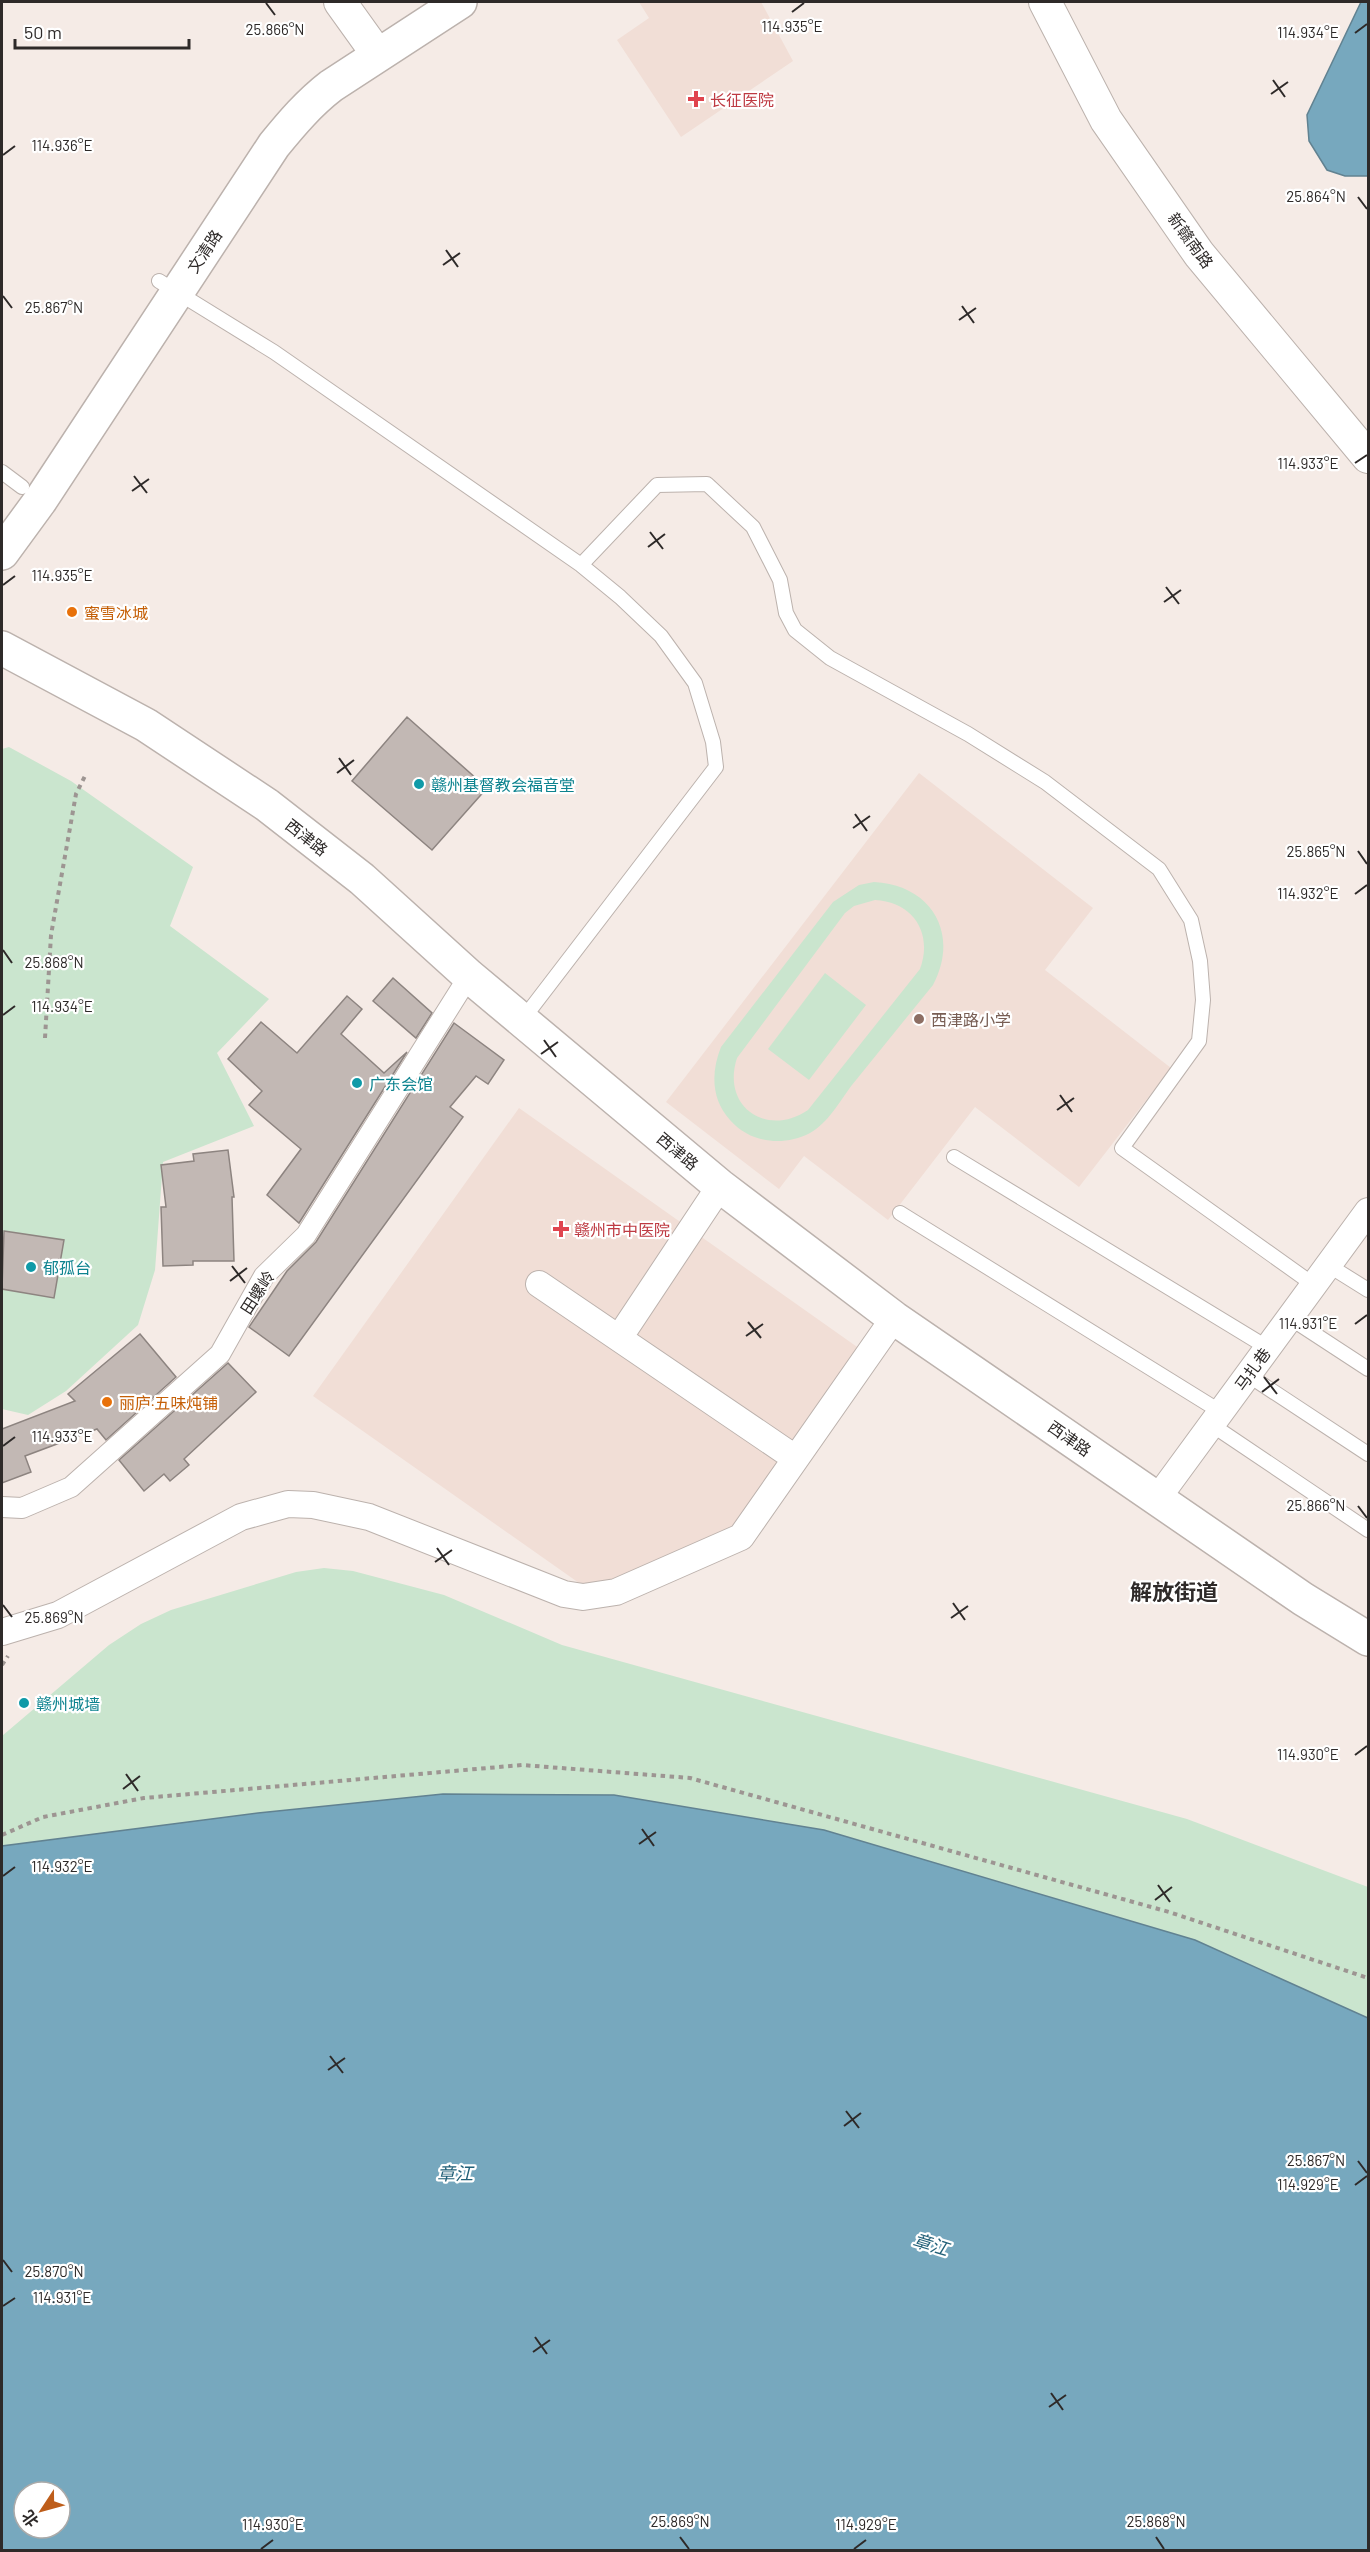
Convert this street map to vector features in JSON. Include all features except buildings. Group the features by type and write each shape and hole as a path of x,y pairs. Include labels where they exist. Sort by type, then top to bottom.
{"main road":[{"name":"文清路","path":"2,527 12,480 167,287 274,145 294,120 419,2"},
{"name":"文清路","path":"372,45 460,2"},
{"name":"文清路","path":"2,553 40,501 167,287"},
{"name":"西津路","path":"2,648 146,725 267,805 362,879 470,976 720,1186 894,1318 1303,1599 1368,1639"}],"street":[{"path":"340,2 372,45"},
{"name":"新赣南路","path":"1045,2 1106,120 1199,254 1368,457"},
{"name":"田螺岭","path":"2,1507 22,1508 71,1487 220,1354 264,1276 306,1235 470,976"},
{"path":"619,1338 720,1186"},
{"name":"马扎巷","path":"1157,1499 1368,1211"},
{"path":"539,1284 795,1458"},
{"path":"2,1632 58,1615 241,1517 288,1504 313,1505 369,1517 564,1594 583,1598 616,1592 741,1537 894,1318"}],"lane":[{"path":"167,287 274,352 580,566 620,597 661,636 695,683 713,742 716,767 523,1019"},
{"path":"580,566 657,485 707,484 753,527 780,580 786,613 795,630 830,658 968,734 1045,782 1159,869 1191,920 1200,961 1203,1000 1199,1041 1122,1148 1321,1275 1368,1290"},
{"path":"954,1157 1268,1348"},
{"path":"900,1213 1217,1418 1368,1530"},
{"path":"1290,1318 1368,1369"},
{"path":"1248,1375 1368,1454"}],"path":[{"path":"45,1038 51,935 76,794 85,776"},
{"path":"2,1835 43,1818 144,1798 511,1766 690,1778 1169,1912 1368,1978"}],"shaded area":[{"name":"长征医院","path":"639,2 761,2 793,61 681,137 617,40 649,18"},
{"name":"西津路小学","path":"919,773 1093,908 1045,970 1171,1068 1079,1187 975,1107 888,1220 804,1156 779,1189 666,1102"},
{"name":"赣州市中医院","path":"519,1108 860,1349 731,1530 589,1590 313,1396"}],"green space":[{"path":"9,747 71,781 193,867 170,926 269,999 217,1053 254,1126 163,1162 155,1270 138,1325 66,1391 28,1415 2,1409 2,749"},
{"path":"874,882 894,885 911,892 925,902 935,916 941,931 943,948 941,966 933,985 833,1111 816,1129 800,1137 778,1141 747,1134 730,1120 716,1094 714,1076 721,1047 833,902 859,885","holes":["875,900 889,902 910,913 922,932 924,944 920,969 808,1110 793,1118 777,1121 763,1119 751,1113 742,1103 736,1091 734,1075 737,1058 845,913 854,906"]},
{"path":"825,973 866,1005 809,1080 768,1049"},
{"path":"324,1568 353,1571 444,1595 562,1645 1187,1819 1368,1887 1368,2018 1195,1940 824,1830 614,1795 443,1794 258,1813 2,1846 2,1736 109,1645 141,1624 171,1610 296,1572"}],"water":[{"path":"1361,2 1368,2 1368,176 1345,176 1327,170 1309,141 1307,115"},
{"name":"章江","path":"443,1794 614,1795 824,1830 1195,1940 1368,2018 1368,2550 2,2550 2,1846 258,1813"}],"place":[{"name":"长征医院","path":"696,99"},
{"name":"蜜雪冰城","path":"72,612"},
{"name":"赣州基督教会福音堂","path":"419,784"},
{"name":"西津路小学","path":"919,1019"},
{"name":"广东会馆","path":"357,1083"},
{"name":"赣州市中医院","path":"561,1229"},
{"name":"郁孤台","path":"31,1267"},
{"name":"丽庐·五味炖铺","path":"107,1402"},
{"name":"赣州城墙","path":"24,1703"}],"district":[{"name":"解放街道","path":"1174,1591"}]}
